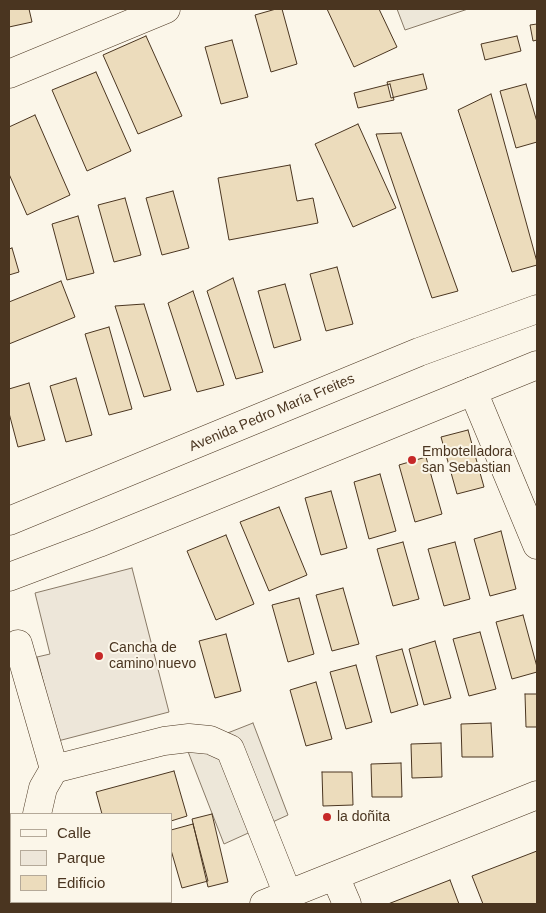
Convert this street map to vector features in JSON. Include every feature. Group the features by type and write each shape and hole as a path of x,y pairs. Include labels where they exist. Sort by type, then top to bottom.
{"street":[{"path":"9,74 165,9"},
{"name":"Avenida Pedro María Freites","path":"9,521 419,352 537,308"},
{"path":"9,577 109,539 537,365"},
{"path":"473,391 537,545"},
{"path":"18,644 54,769"},
{"path":"37,813 43,788 54,769 164,741 190,738 210,740 230,749 276,899 537,795"},
{"path":"335,876 347,904"}],"green space":[{"name":"Cancha de camino nuevo","path":"132,568 169,712 58,741 37,657 50,654 35,593"}],"shaded area":[{"path":"397,9 468,9 405,30"},
{"path":"253,723 288,815 224,844 187,749"}],"building":[{"path":"9,9 29,9 32,22 9,27"},
{"path":"282,9 297,64 271,72 255,15"},
{"path":"327,9 379,9 397,47 354,67"},
{"path":"537,24 537,40 533,41 530,25"},
{"path":"146,36 182,116 138,134 103,55"},
{"path":"517,36 521,51 485,60 481,44"},
{"path":"232,40 248,97 221,104 205,47"},
{"path":"96,72 131,151 87,171 52,90"},
{"path":"423,74 427,89 391,98 387,82"},
{"path":"390,84 394,100 358,108 354,93"},
{"path":"526,84 537,122 537,142 516,148 500,91"},
{"path":"491,94 537,262 537,265 512,272 458,110"},
{"path":"35,115 70,195 27,215 9,174 9,127"},
{"path":"358,124 396,208 353,227 315,144"},
{"path":"401,133 458,291 432,298 376,134"},
{"path":"290,165 297,201 313,198 318,223 229,240 218,178"},
{"path":"173,191 189,248 162,255 146,198"},
{"path":"125,198 141,255 114,262 98,205"},
{"path":"78,216 94,273 67,280 52,224"},
{"path":"12,248 19,272 9,275 9,249"},
{"path":"337,267 353,324 326,331 310,274"},
{"path":"233,278 263,372 236,379 207,291"},
{"path":"61,281 75,317 9,344 9,302"},
{"path":"285,284 301,340 274,348 258,291"},
{"path":"193,291 224,385 197,392 168,303"},
{"path":"144,304 171,390 144,397 115,306"},
{"path":"109,327 132,409 109,415 85,334"},
{"path":"76,378 92,435 66,442 50,386"},
{"path":"29,383 45,440 18,447 9,413 9,389"},
{"path":"468,430 484,487 457,494 441,437"},
{"path":"426,457 442,514 415,522 399,465"},
{"path":"380,474 396,531 369,539 354,482"},
{"path":"331,491 347,548 321,555 305,498"},
{"path":"279,507 307,575 269,591 240,522"},
{"path":"501,531 516,589 490,596 474,539"},
{"path":"226,535 254,604 216,620 187,551"},
{"path":"403,542 419,599 393,606 377,549"},
{"path":"455,542 470,599 444,606 428,549"},
{"path":"343,588 359,644 332,651 316,595"},
{"path":"299,598 314,654 288,662 272,605"},
{"path":"523,615 537,672 512,679 496,622"},
{"path":"480,632 496,689 469,696 453,639"},
{"path":"226,634 241,691 215,698 199,641"},
{"path":"435,641 451,698 424,705 409,649"},
{"path":"402,649 418,705 391,713 376,656"},
{"path":"356,665 372,722 346,729 330,672"},
{"path":"316,682 332,739 306,746 290,690"},
{"path":"525,694 537,694 537,727 526,727"},
{"path":"491,723 493,757 462,757 461,724"},
{"path":"441,743 442,777 412,778 411,744"},
{"path":"401,763 402,797 372,797 371,764"},
{"path":"174,771 187,816 172,821 172,813 102,813 96,792"},
{"path":"322,772 352,772 353,805 323,806"},
{"path":"212,814 228,882 208,887 192,819"},
{"path":"193,824 208,881 182,888 172,853 172,830"},
{"path":"537,851 537,904 483,904 472,876"},
{"path":"450,880 459,904 388,904"},
{"path":"93,903 123,903 123,904"}],"place":[{"name":"Embotelladora san Sebastian","path":"412,460"},
{"name":"Cancha de camino nuevo","path":"99,656"},
{"name":"la doñita","path":"327,817"}]}
